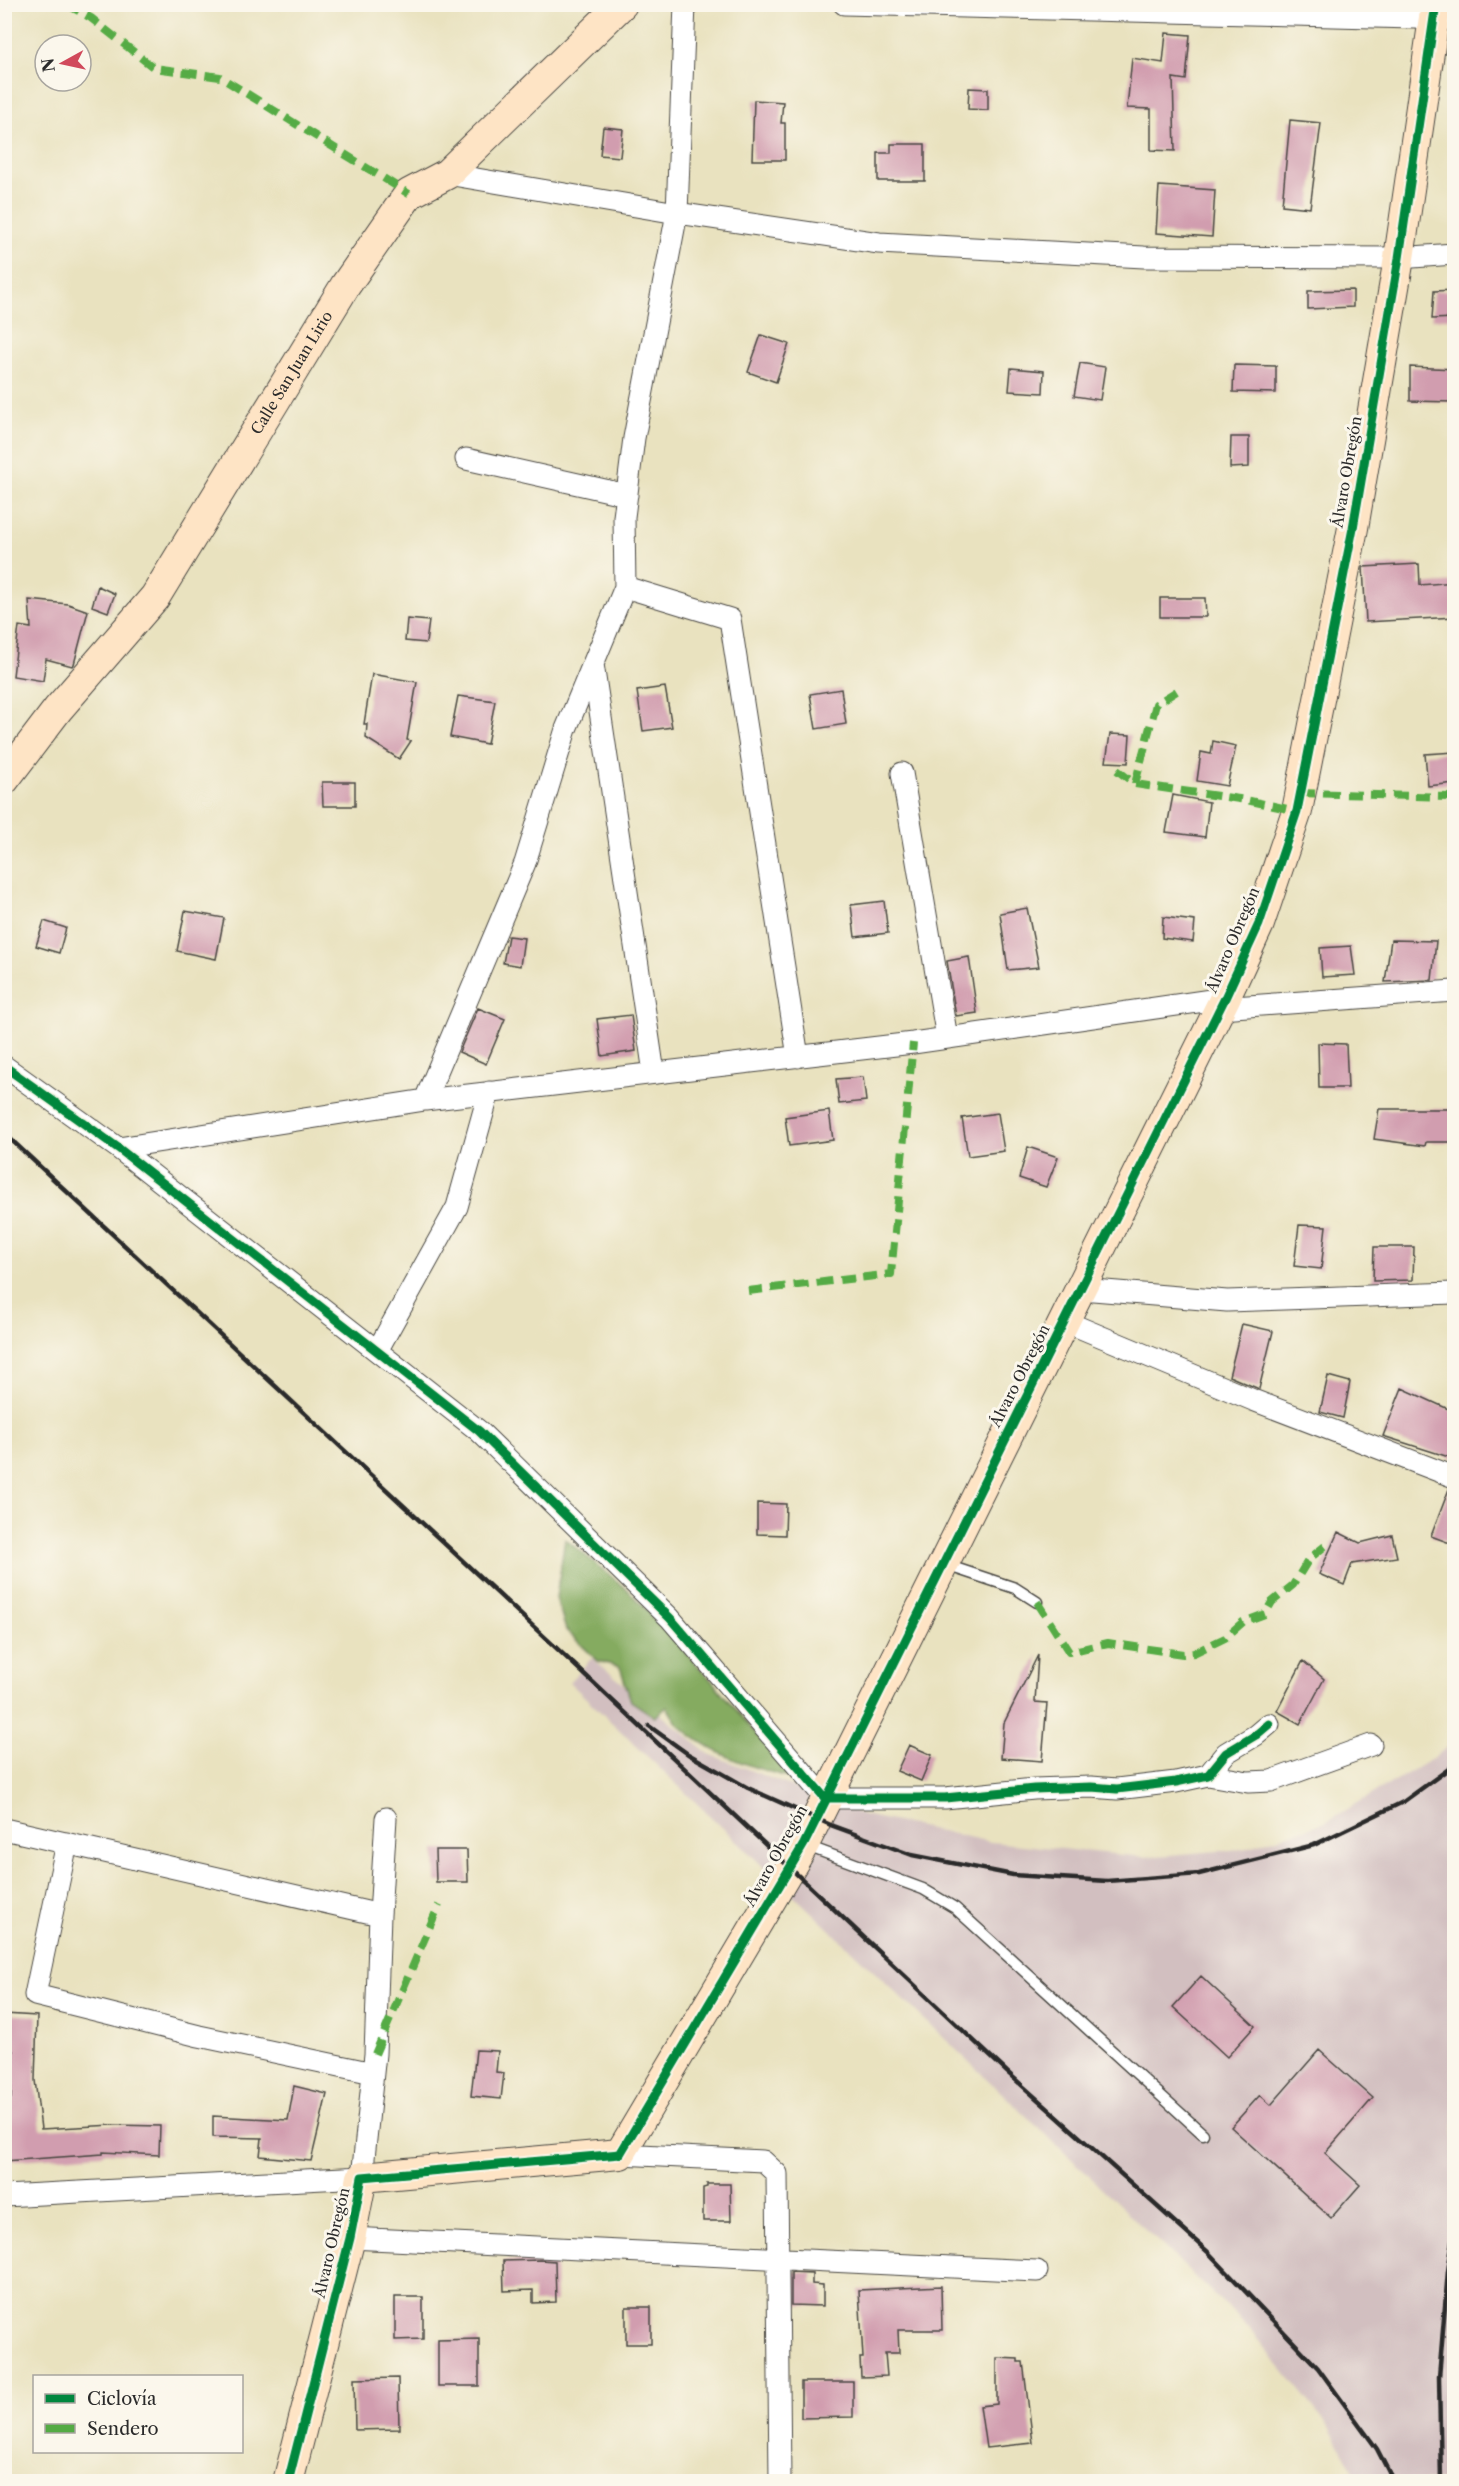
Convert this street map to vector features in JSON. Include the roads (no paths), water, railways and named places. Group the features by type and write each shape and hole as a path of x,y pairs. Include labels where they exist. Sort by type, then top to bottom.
{"street":[{"name":"Calle San Juan Lirio","path":"4,780 58,709 155,597 345,286 409,194 447,174 622,4"},
{"path":"425,1100 525,863 566,729 625,587 624,517 634,438 677,213 684,4"},
{"path":"844,4 1442,14"},
{"name":"Álvaro Obregón","path":"288,2481 350,2238 362,2177 620,2154 804,1844 1223,1003 1259,924 1297,811 1353,528 1442,14"},
{"path":"447,174 677,213 879,243 1144,257 1399,258 1455,254"},
{"path":"466,459 627,495"},
{"path":"625,587 730,619 798,1057"},
{"path":"593,664 654,1073"},
{"path":"902,773 947,1038"},
{"path":"118,1148 425,1100 798,1057 1223,1003 1455,991"},
{"path":"4,1066 118,1148 478,1431 670,1618 825,1798 945,1797 1034,1789 1091,1787 1117,1789 1176,1782 1208,1774 1248,1782 1271,1780 1371,1745"},
{"path":"377,1351 457,1207 489,1092"},
{"path":"1081,1289 1227,1301 1455,1293"},
{"path":"1064,1321 1253,1400 1455,1477"},
{"path":"1208,1774 1226,1753 1256,1735 1269,1724"},
{"path":"4,2196 362,2177 373,2073 386,1818"},
{"path":"4,1829 380,1916"},
{"path":"67,1843 35,1995 199,2036 373,2073"},
{"path":"620,2154 763,2161 777,2174 780,2481"},
{"path":"350,2238 1037,2271"}],"lane":[{"path":"943,1563 1015,1588 1037,1602"},
{"path":"804,1844 923,1889 954,1908 1203,2134"}],"railway":[{"path":"4,1133 1007,2072 1208,2252 1318,2368 1377,2449 1394,2482"},
{"path":"649,1726 688,1754 748,1788 833,1826 912,1855 1013,1875 1107,1881 1199,1874 1314,1845 1403,1802 1454,1765"},
{"path":"1441,2482 1439,2377 1448,2271 1454,2234"}]}
